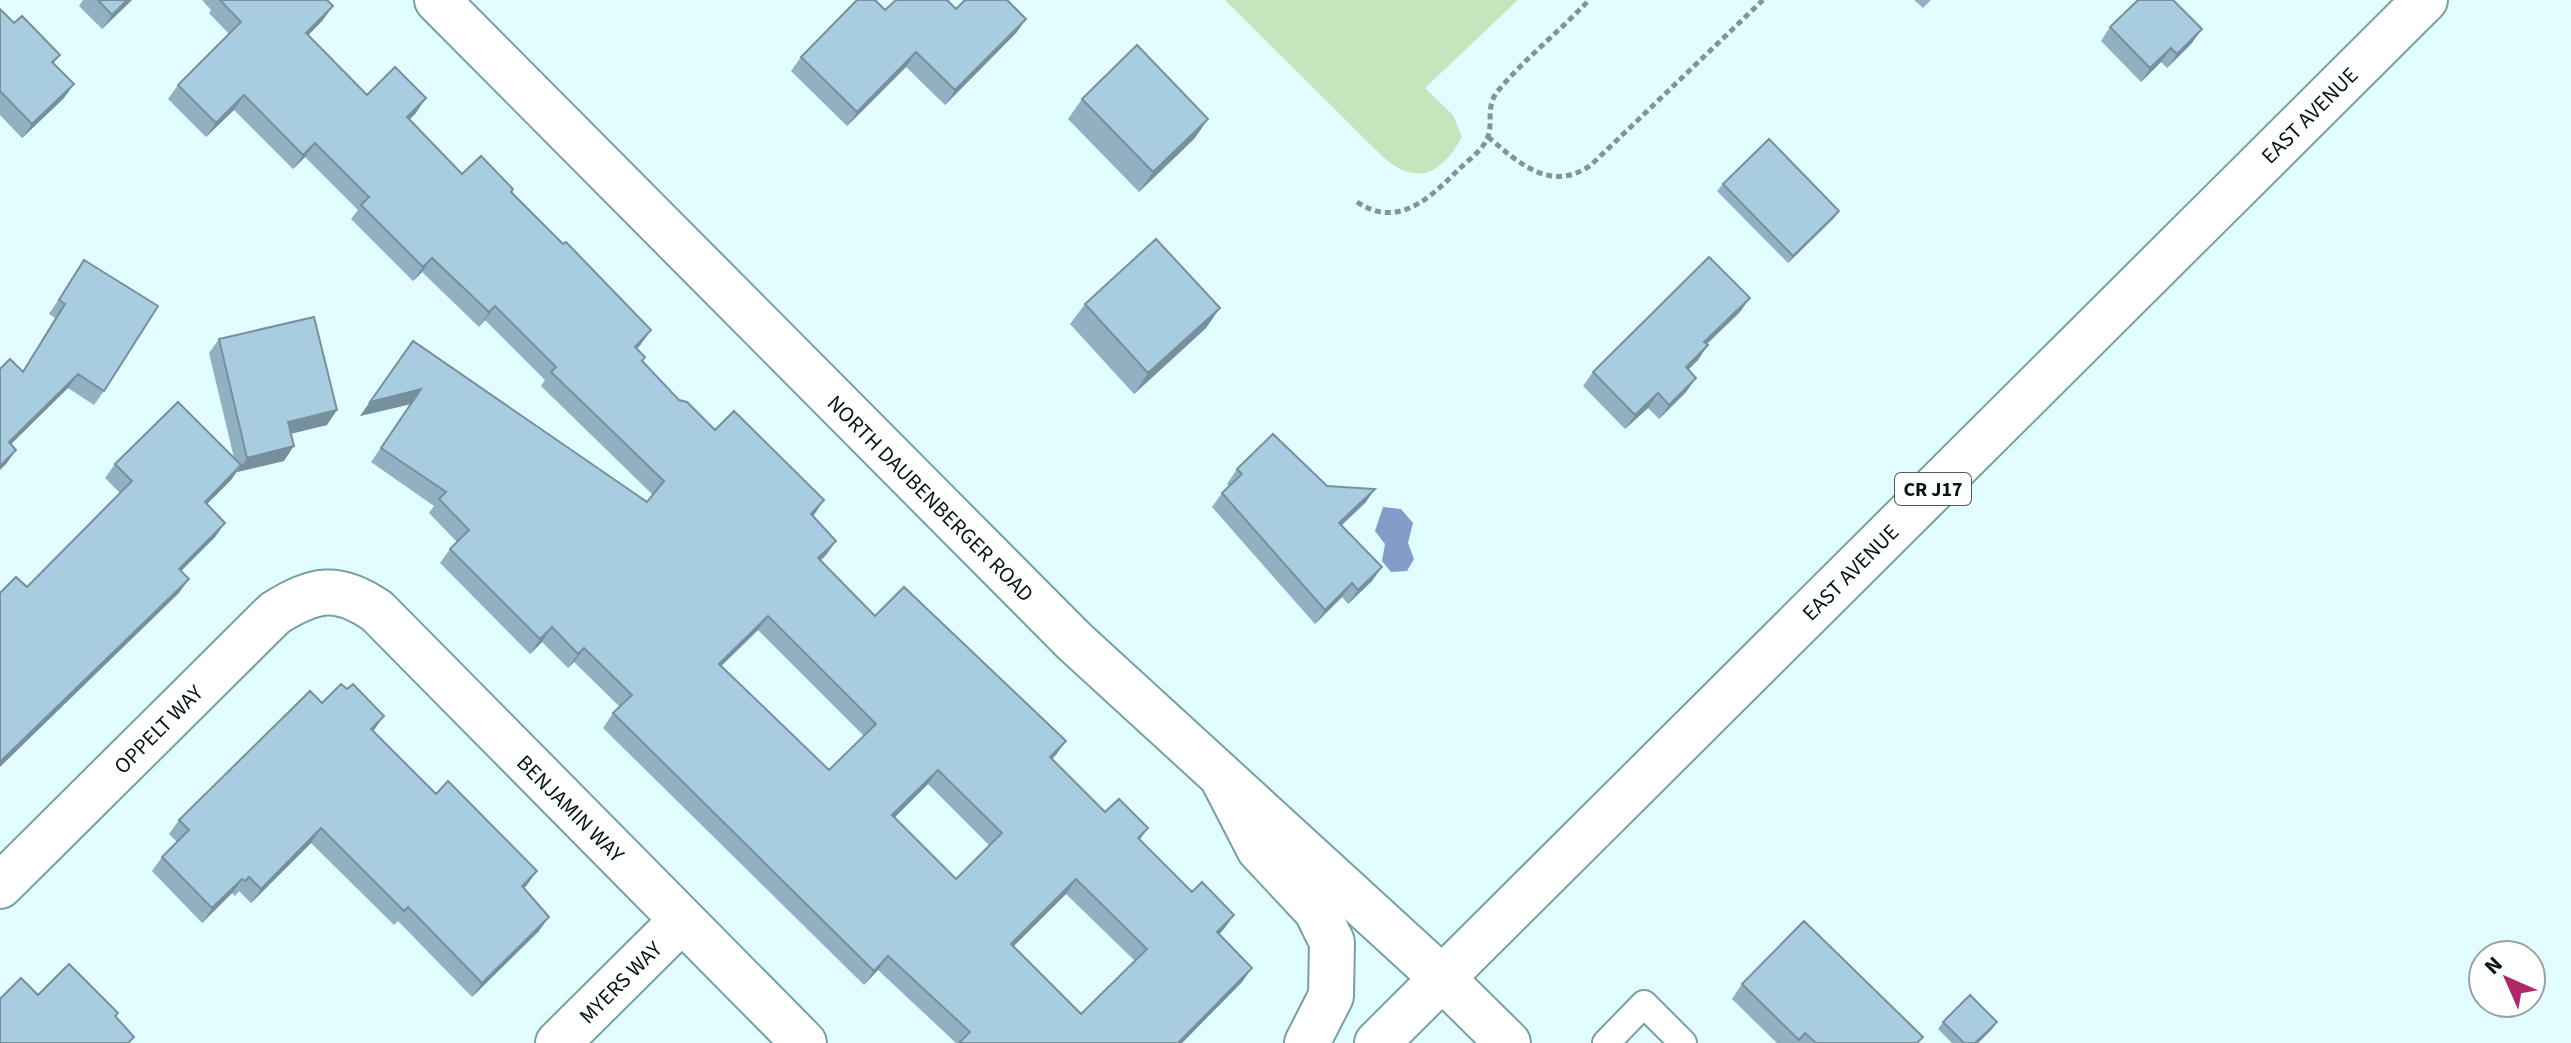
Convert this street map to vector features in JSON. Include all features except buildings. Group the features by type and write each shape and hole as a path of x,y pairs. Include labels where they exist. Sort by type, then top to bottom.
{"street":[{"name":"NORTH DAUBENBERGER ROAD","path":"437,0 1074,641 1442,978 1508,1043"},
{"name":"EAST AVENUE","path":"1377,1043 2425,0"},
{"name":"OPPELT WAY","path":"0,886 275,613 301,597 328,591"},
{"name":"BENJAMIN WAY","path":"328,591 358,597 377,611 804,1043"},
{"path":"1224,781 1259,849 1316,910 1332,942 1331,996 1307,1043"},
{"name":"MYERS WAY","path":"558,1043 682,920"}],"lane":[{"path":"1606,1043 1644,1004 1683,1043"}],"path":[{"path":"1357,202 1371,211 1408,210 1428,200 1488,137 1489,114 1497,93 1589,0"},
{"path":"1488,137 1533,170 1555,178 1576,175 1591,165 1763,0"}],"green space":[{"path":"1225,0 1518,0 1425,88 1453,115 1462,137 1446,160 1427,172 1417,174 1395,166 1383,157"}],"water":[{"path":"1383,507 1401,509 1413,523 1408,543 1414,559 1407,571 1391,572 1382,561 1385,544 1375,531"}]}
